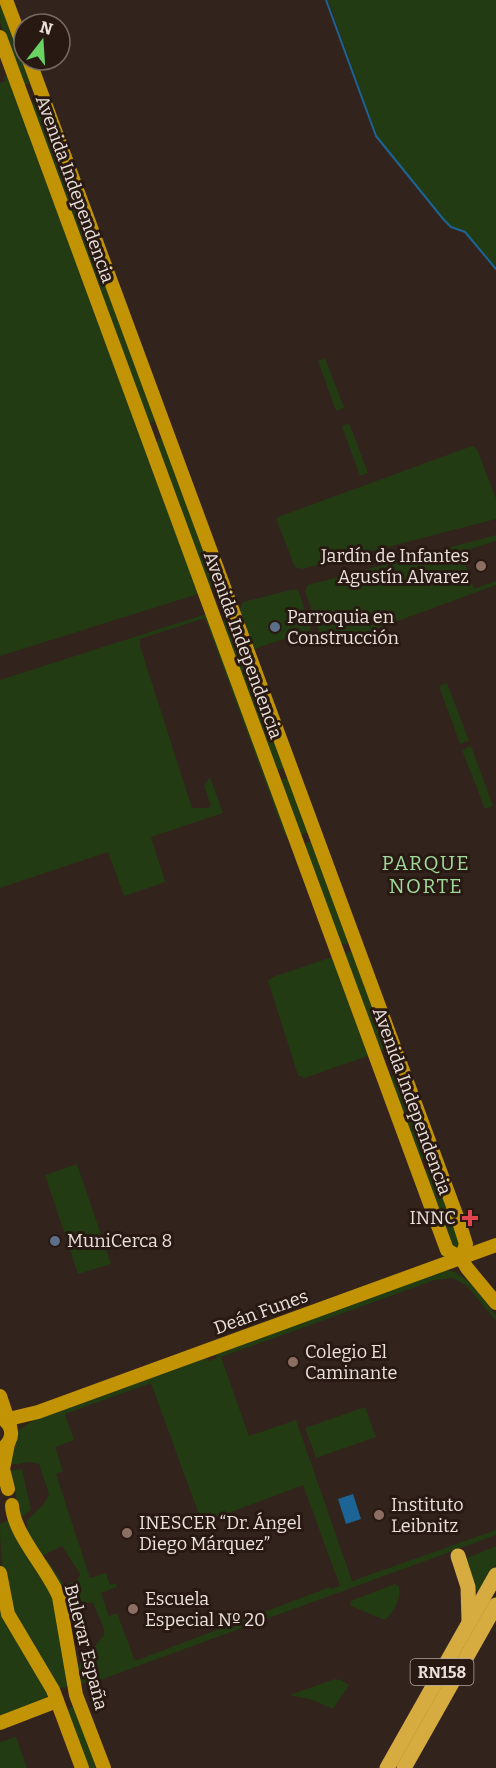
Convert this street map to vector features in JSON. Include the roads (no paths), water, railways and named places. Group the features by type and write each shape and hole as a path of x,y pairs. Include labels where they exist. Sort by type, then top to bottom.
{"highway":[{"path":"458,1556 468,1587 469,1623"},
{"name":"RN158","path":"387,1768 496,1575"},
{"name":"RN158","path":"404,1768 496,1605"}],"main road":[{"path":"6,0 12,16"},
{"name":"Avenida Independencia","path":"0,37 447,1250 461,1258 496,1304"},
{"name":"Avenida Independencia","path":"32,72 460,1225 466,1244 461,1258"},
{"path":"22,96 39,90"},
{"path":"207,598 214,591 225,591"},
{"path":"213,616 222,617 232,610"},
{"name":"Deán Funes","path":"5,1430 38,1412 496,1245"},
{"path":"0,1396 5,1430 4,1487"},
{"name":"Deán Funes","path":"5,1430 38,1412"},
{"name":"Bulevar España","path":"4,1487 13,1500 13,1513 17,1525 59,1597 76,1695 104,1768"},
{"path":"0,1518 8,1514 12,1505"},
{"path":"0,1573 8,1614 57,1701 82,1768"},
{"path":"0,1723 57,1701"}],"water":[{"path":"353,1494 361,1519 346,1524 338,1499"}],"waterway":[{"path":"326,0 376,136 444,220 451,227 465,232 496,269"}],"place":[{"name":"Jardín de Infantes Agustín Alvarez","path":"481,566"},
{"name":"Parroquia en Construcción","path":"275,627"},
{"name":"INNC","path":"470,1218"},
{"name":"MuniCerca 8","path":"55,1241"},
{"name":"Colegio El Caminante","path":"293,1362"},
{"name":"Instituto Leibnitz","path":"379,1515"},
{"name":"INESCER “Dr. Ángel Diego Márquez”","path":"127,1533"},
{"name":"Escuela Especial Nº 20","path":"133,1609"}],"district":[{"name":"PARQUE NORTE","path":"426,874"}]}
